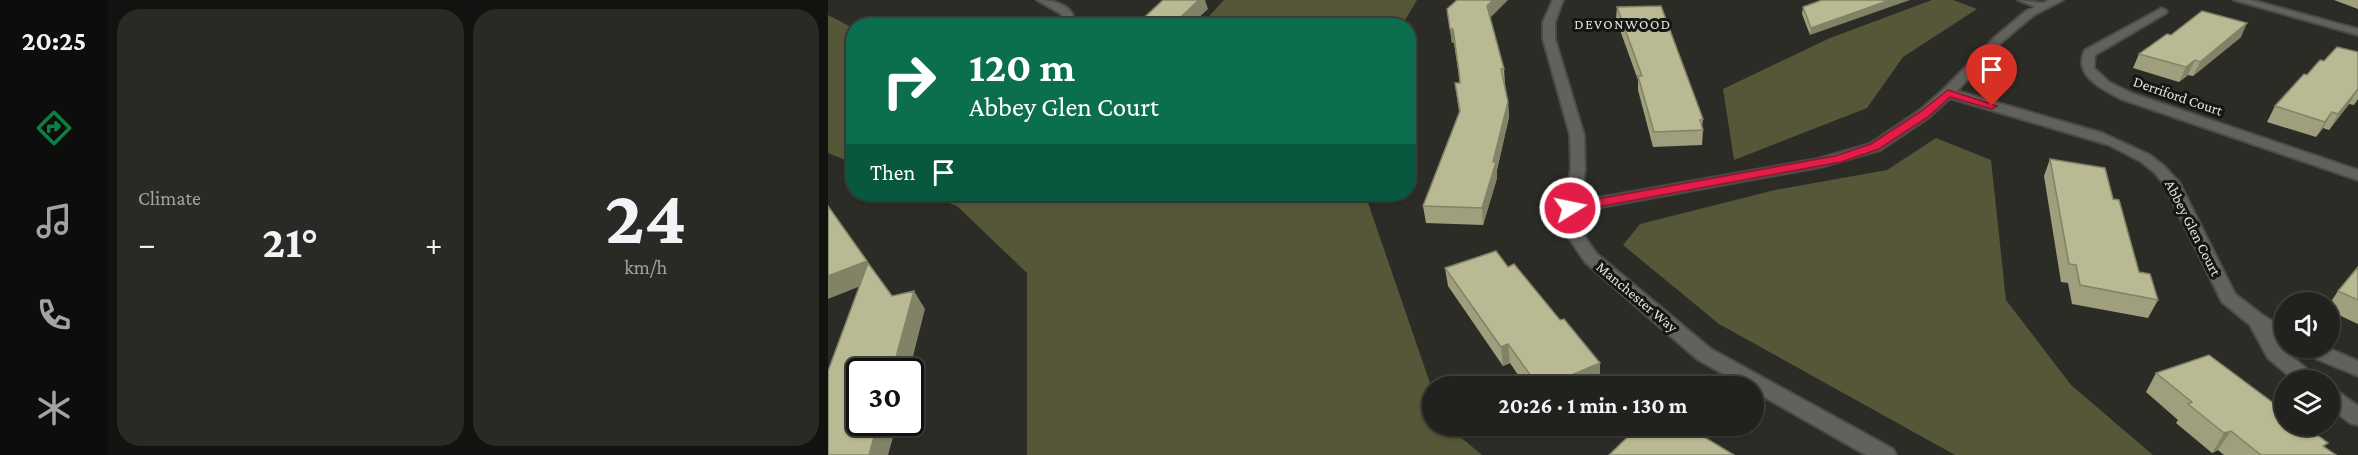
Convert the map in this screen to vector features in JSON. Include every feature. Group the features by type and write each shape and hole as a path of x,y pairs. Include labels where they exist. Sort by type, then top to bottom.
{"street":[{"path":"1042,0 1060,7 1068,14 1069,18"},
{"name":"Manchester Way","path":"1558,0 1550,22 1549,39 1577,135 1578,169 1570,208 1575,235 1591,258 1704,354 1885,455"},
{"path":"2023,0 2043,6"},
{"path":"1570,208 1837,159 1875,147 1924,114 1948,93 1999,39 2030,13 2058,0"},
{"path":"2239,0 2358,32"},
{"name":"Derriford Court","path":"2162,11 2090,53 2086,61 2087,67 2094,77 2126,96 2356,172"},
{"name":"Abbey Glen Court","path":"1948,93 2103,138 2147,159 2171,182 2228,298 2257,321 2274,330"},
{"name":"Abbey Glen Court","path":"2257,321 2275,353 2295,370"},
{"path":"2332,358 2358,369"},
{"path":"2340,404 2358,417"}],"green space":[{"path":"1224,0 1417,0 1406,18 1207,18"},
{"path":"1932,0 1953,0 1977,9 1903,57 1867,108 1734,160 1723,89 1830,38"},
{"path":"828,15 846,24 846,160 828,153"},
{"path":"1936,138 1991,160 2006,300 2071,385 2153,455 1955,455 1719,324 1623,245 1640,224 1775,190 1887,170"},
{"path":"944,201 1367,201 1428,376 1422,376 1422,436 1459,436 1482,455 1027,455 1027,273 957,206"}],"building":[{"path":"1163,0 1199,0 1180,18 1144,18"},
{"path":"1457,0 1493,0 1487,6 1504,69 1501,69 1508,102 1493,162 1496,162 1482,208 1423,206 1460,111 1455,83 1460,83 1459,72 1453,29 1450,29 1447,9"},
{"path":"1822,0 1890,0 1811,28 1803,7"},
{"path":"1661,6 1703,119 1700,120 1703,130 1654,132 1638,76 1642,76 1617,7"},
{"path":"2202,11 2247,23 2200,62 2195,60 2186,67 2139,54 2167,34 2171,35"},
{"path":"2337,47 2358,52 2358,89 2338,114 2332,112 2325,122 2275,106 2304,74 2307,75 2320,60 2324,61"},
{"path":"2050,159 2105,168 2113,199 2119,200 2139,272 2150,274 2158,300 2080,285 2076,265 2069,264"},
{"path":"828,206 867,261 828,276"},
{"path":"1496,251 1508,267 1514,264 1560,320 1564,319 1600,363 1569,376 1531,376 1508,344 1501,347 1445,268"},
{"path":"868,263 892,296 914,291 896,358 846,358 846,436 874,436 869,455 828,455 828,371"},
{"path":"2358,267 2358,300 2338,291"},
{"path":"2209,355 2274,404 2274,436 2319,436 2328,443 2323,446 2336,455 2261,455 2231,431 2224,433 2188,404 2192,402 2156,373"},
{"path":"1629,436 1703,436 1734,455 1609,455"}],"district":[{"name":"DEVONWOOD","path":"1623,24"}],"route":[{"path":"1570,208 1837,159 1875,147 1924,114 1948,93 1992,106"}]}
